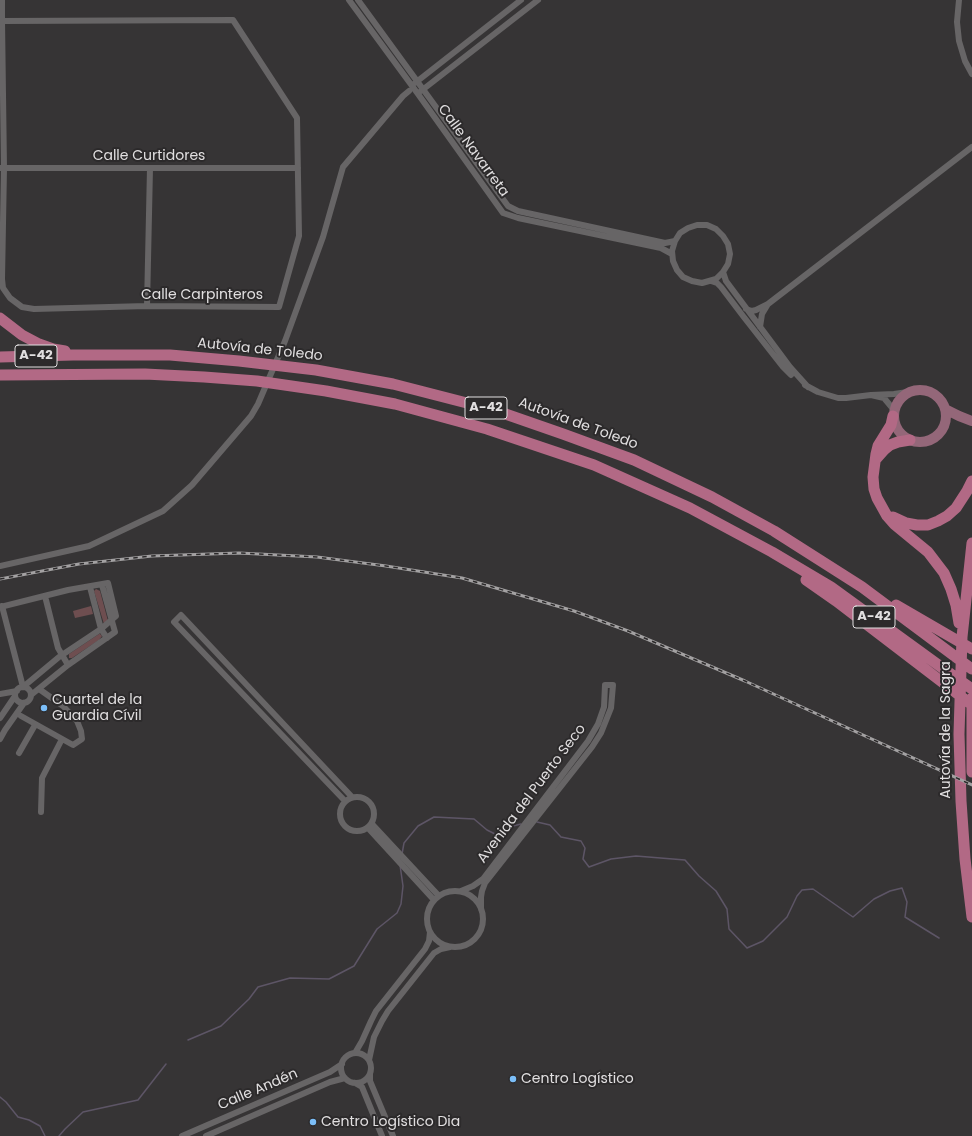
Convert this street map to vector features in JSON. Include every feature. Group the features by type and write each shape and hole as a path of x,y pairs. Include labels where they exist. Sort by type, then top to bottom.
{"highway":[{"path":"0,318 22,335 39,344 73,355"},
{"name":"Autovía de Toledo","path":"0,357 170,355 239,361 316,370 393,384 494,410 634,460 712,497 774,531 862,587 972,669"},
{"name":"A-42","path":"0,375 145,374 257,381 395,404 487,429 594,465 690,508 772,552 832,587 972,689"},
{"path":"894,413 891,425 878,446 874,463 874,489 881,506 896,519 906,523 917,525 928,524 942,519 956,508 972,481"},
{"path":"874,463 878,456 890,446 898,442 910,440"},
{"name":"Autovía de la Sagra","path":"881,506 894,524 928,552 936,561 951,589 961,621 962,637 959,734 960,800 972,917"},
{"path":"961,621 972,543"},
{"path":"772,552 782,563 836,600 972,705"},
{"path":"862,587 870,590 972,649"},
{"name":"Autovía de la Sagra","path":"972,689 972,772"}],"main road":[{"path":"923,390 930,392 937,396 945,409 945,422 943,428 933,439 926,442 910,440 898,431 895,424 894,413 897,403 901,397 908,392 923,390"},
{"path":"945,409 951,413 971,420"},
{"path":"943,428 952,424 971,420"}],"street":[{"path":"2,0 2,168"},
{"name":"Calle Navarreta","path":"349,0 410,89 420,92 508,206 518,211 665,243 675,241"},
{"name":"Calle Navarreta","path":"358,0 417,81 420,92 503,213 518,218 661,248 672,254"},
{"path":"0,566 89,546 163,511 192,485 251,416 258,404 282,348 323,237 343,167 417,81 520,0"},
{"path":"420,92 538,0"},
{"path":"959,0 957,22 959,41 965,61 972,74"},
{"path":"2,20 233,20 297,118 298,168"},
{"path":"746,308 752,311 768,304 972,148"},
{"name":"Calle Curtidores","path":"2,168 298,168"},
{"name":"Calle Carpinteros","path":"2,168 3,288 10,298 22,307 34,309 148,306 279,307 299,236 298,168"},
{"path":"148,306 150,168"},
{"path":"697,225 716,229 724,236 728,244 730,254 728,264 716,279 702,283 692,281 683,277 677,270 673,261 672,251 675,241 684,230 697,225"},
{"path":"723,272 729,286 790,368 808,387"},
{"path":"711,281 721,287 788,372 808,387 818,392 838,398 908,392"},
{"path":"760,327 762,314 768,304"},
{"path":"871,395 884,398 894,413"},
{"path":"0,718 18,691 62,655 116,616 108,583 1,607 18,691 19,702 24,703"},
{"path":"0,739 24,703 29,700 31,695 68,665 115,632 102,585"},
{"path":"90,587 101,628 107,638"},
{"path":"45,596 58,648 68,665"},
{"path":"345,801 174,622 181,616 352,797"},
{"name":"Avenida del Puerto Seco","path":"393,1136 370,1081 371,1069 369,1060 374,1037 388,1011 434,953 451,946 460,946 469,943 476,936 481,928 483,919 481,897 485,883 592,747 601,733 611,708 613,685 604,685 604,708 598,724 588,741 483,879 461,892 452,891 444,893 437,898"},
{"path":"21,716 73,745 82,739 77,721 63,706 39,689"},
{"path":"0,694 29,690 31,695"},
{"path":"19,753 35,725"},
{"path":"42,812 42,778 62,739"},
{"path":"352,797 366,799 370,802 375,813 370,826 363,831 357,832 346,827 342,823 340,817 340,812 345,801 352,797"},
{"path":"370,826 405,859 437,898"},
{"path":"370,826 397,860 437,898"},
{"path":"461,892 470,895 481,909"},
{"path":"355,1053 376,1011 425,949 429,941 430,932 427,921 428,912 431,904 437,898"},
{"path":"430,932 442,943 451,946"},
{"path":"369,1060 365,1056 355,1053 347,1056 342,1064 342,1074 345,1078 362,1087 382,1136"},
{"name":"Calle Andén","path":"182,1136 330,1072 342,1064"},
{"path":"353,1083 363,1081 370,1074"},
{"name":"Calle Andén","path":"206,1136 330,1082 345,1078"}],"shaded area":[{"path":"96,589 100,591 108,621 104,624 94,591"},
{"path":"91,606 93,614 75,618 73,611"},
{"path":"99,634 102,636 99,640 72,658 69,658 69,654"}],"waterway":[{"path":"402,854 404,843 418,826 434,817 474,819 487,830 497,835 513,826 521,824"},
{"path":"537,822 550,825 561,837 581,841 585,848 583,859 589,867 611,859 636,856 685,860 699,876 716,891 727,909 729,929 747,948 763,941 787,917 797,896 802,890 813,889 853,917 874,899 890,891 902,888 907,902 905,917 939,938"},
{"path":"188,1040 221,1026 249,999 258,987 290,978 329,979 354,966 377,929 397,913 401,904 403,886 400,865"},
{"path":"59,1136 83,1112 138,1100 166,1064"},
{"path":"0,1097 18,1117 29,1120 40,1126 45,1136"}],"railway":[{"path":"0,579 79,564 152,556 239,553 317,557 462,578 574,611 628,631 745,681 972,785"}],"place":[{"name":"Cuartel de la Guardia Cívil","path":"44,708"},
{"name":"Centro Logístico","path":"513,1079"},
{"name":"Centro Logístico Dia","path":"313,1122"}]}
